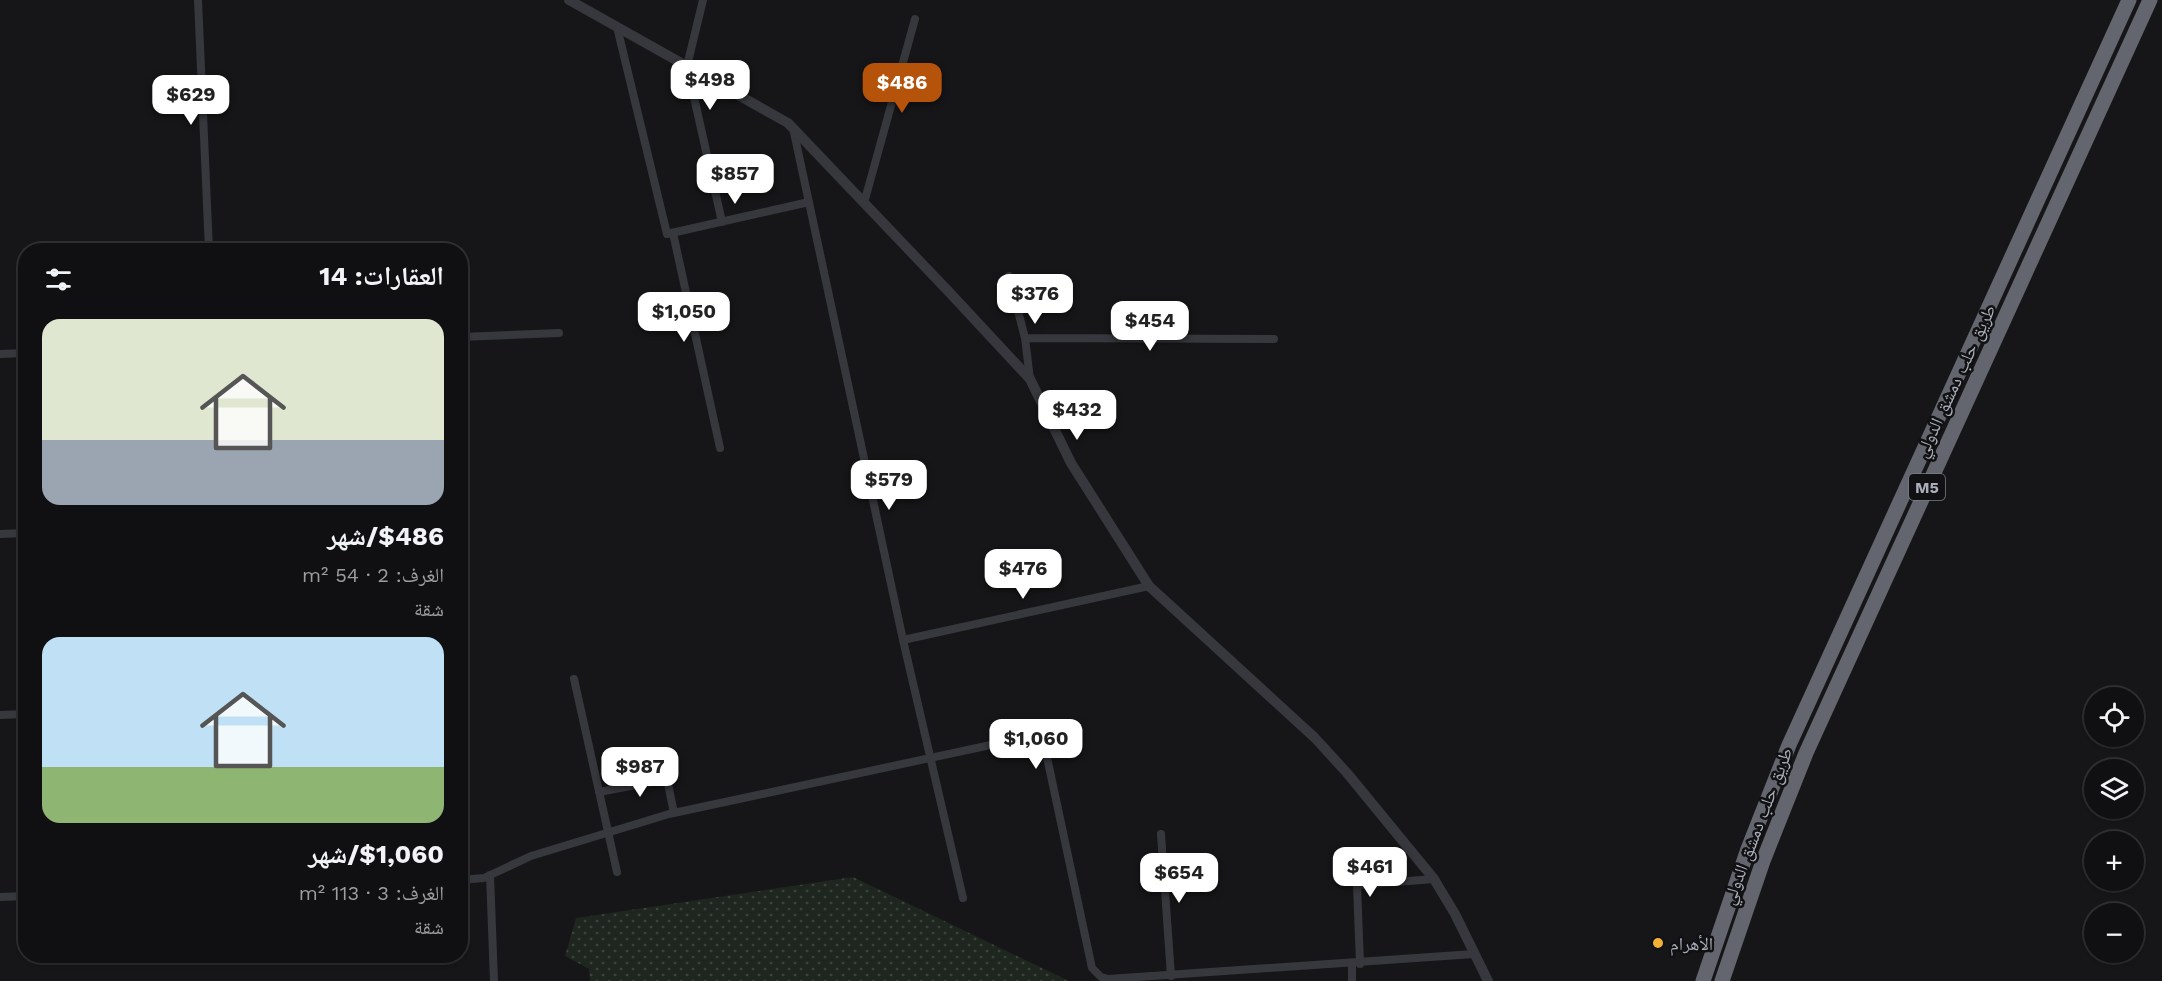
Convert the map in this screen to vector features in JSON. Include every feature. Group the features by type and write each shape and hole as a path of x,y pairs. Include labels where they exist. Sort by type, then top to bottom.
{"highway":[{"name":"طريق حلب دمشق الدولي","path":"1703,981 1714,946 1794,735 2129,0"},
{"name":"طريق حلب دمشق الدولي","path":"1722,981 1745,913 1806,753 1856,638 2150,0"},
{"path":"1734,981 1745,913"},
{"path":"1695,981 1714,946"}],"street":[{"path":"198,0 209,243"},
{"path":"569,0 793,128 1030,379 1071,463 1149,586 1315,738 1434,879 1455,914 1488,981"},
{"path":"703,0 687,66 722,222"},
{"path":"864,203 915,19"},
{"path":"616,27 667,234 809,202"},
{"path":"793,128 903,640 963,898"},
{"path":"673,233 720,448"},
{"path":"1009,276 1025,338 1030,379"},
{"path":"468,337 559,333"},
{"path":"1025,338 1274,339"},
{"path":"0,354 18,353"},
{"path":"0,534 18,533"},
{"path":"903,640 1149,586"},
{"path":"574,679 618,872"},
{"path":"0,715 18,714"},
{"path":"468,879 490,875 531,856 674,813 1042,734 1092,968 1101,977 1108,979 1171,976 1474,954"},
{"path":"599,792 667,779 674,813"},
{"path":"1161,834 1171,976"},
{"path":"490,875 494,981"},
{"path":"1352,981 1356,964 1357,885 1434,879"},
{"path":"0,897 18,896"}],"shaded area":[{"path":"853,877 1069,981 590,981 589,969 565,956 576,918"}],"place":[{"name":"الأهرام","path":"1658,943"}]}
